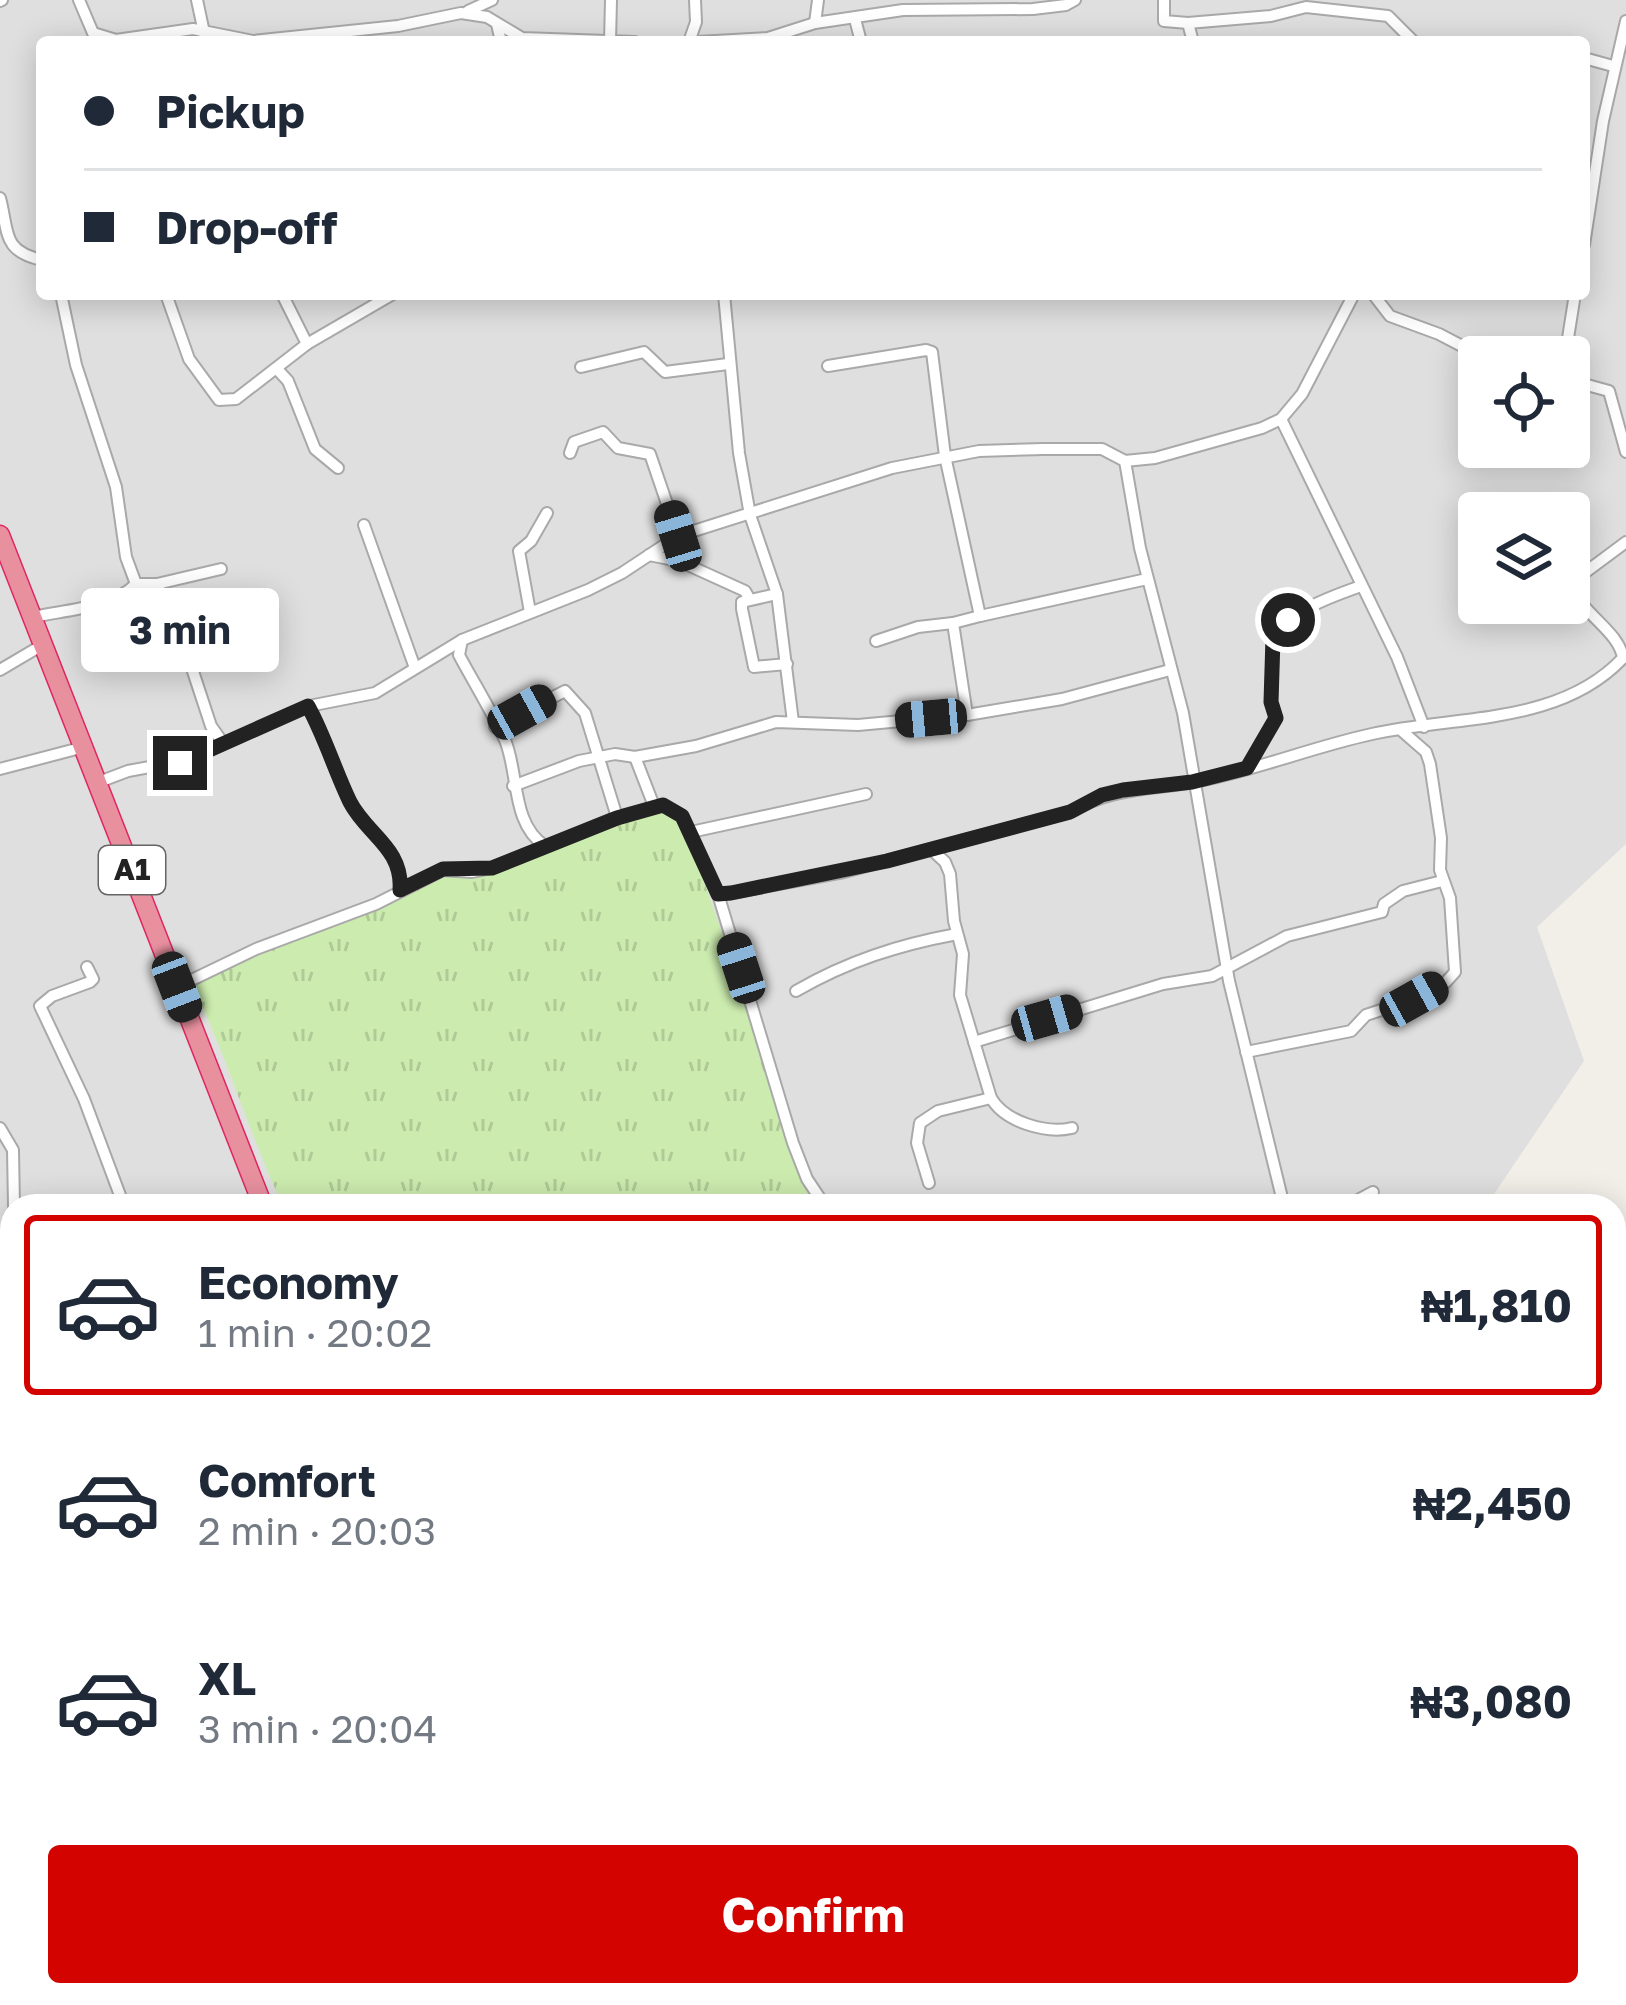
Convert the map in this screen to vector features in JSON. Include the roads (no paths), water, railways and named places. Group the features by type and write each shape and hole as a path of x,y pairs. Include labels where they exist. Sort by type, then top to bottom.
{"highway":[{"name":"A1","path":"0,535 257,1194"}],"street":[{"path":"79,0 88,36"},
{"path":"197,0 205,36"},
{"path":"440,0 442,16"},
{"path":"461,14 492,0"},
{"path":"610,36 611,0"},
{"path":"694,36 695,0"},
{"path":"815,23 818,0"},
{"path":"774,36 815,23 903,10 1066,5 1076,0"},
{"path":"1164,0 1163,21 1271,16 1306,7 1388,16 1408,36"},
{"path":"324,36 461,14 479,15 518,36"},
{"path":"855,19 859,36"},
{"path":"696,22 712,36"},
{"path":"1590,208 1613,66 1626,22"},
{"path":"1188,23 1191,36"},
{"path":"497,24 500,36"},
{"path":"398,26 399,36"},
{"path":"1590,60 1613,66"},
{"path":"0,197 9,241 36,258"},
{"path":"62,300 76,365 116,488 126,556 136,584"},
{"path":"168,300 189,359 219,400 236,399 307,344 382,300"},
{"path":"285,300 307,344"},
{"path":"724,300 728,364 750,515 777,594 793,722"},
{"path":"99,782 128,771 180,763 308,706 375,693 462,640 588,590 678,536 892,468 945,456 1090,448 1125,461 1177,452 1281,419 1302,394 1351,300"},
{"path":"1377,300 1396,320 1458,344"},
{"path":"1568,336 1574,300"},
{"path":"581,367 644,352 665,372 728,364"},
{"path":"828,366 932,352 945,456 980,616"},
{"path":"277,369 288,381 315,448 338,467"},
{"path":"1590,386 1609,391 1626,452"},
{"path":"1281,419 1412,688 1424,728"},
{"path":"570,452 574,442 603,432 618,448 650,454 678,536"},
{"path":"1125,461 1147,579 1183,713 1226,966 1281,1194"},
{"path":"530,612 519,551 531,541 547,513"},
{"path":"364,525 416,668"},
{"path":"718,894 844,872 1070,812 1123,790 1192,782 1372,734 1543,708 1619,663 1621,647 1574,590 1583,574 1626,542"},
{"path":"649,555 679,561 745,591 749,598"},
{"path":"33,617 108,600 136,584 158,584 221,569"},
{"path":"876,641 918,627 1147,579"},
{"path":"158,584 211,726 224,743"},
{"path":"1247,768 1276,718 1271,702 1273,638 1307,608 1360,586"},
{"path":"777,594 749,598 742,602 742,609 754,668 787,664"},
{"path":"953,623 967,715"},
{"path":"462,640 459,656 507,746 514,786 531,831 545,846"},
{"path":"0,670 44,644"},
{"path":"514,786 597,758 615,754 635,758 696,746 760,725 857,725 967,715 1061,699 1170,670"},
{"path":"496,727 565,691 584,713 617,818"},
{"path":"308,706 358,816 391,852 400,872 400,890"},
{"path":"1246,1052 1351,1030 1371,1012 1414,999 1454,972 1450,898 1442,880 1430,764 1426,752 1402,730"},
{"path":"0,769 85,746"},
{"path":"635,758 654,806"},
{"path":"691,832 866,794"},
{"path":"177,987 256,949 376,904 443,869 492,868 617,818 663,805 676,810 691,832 718,894 793,1143 815,1194"},
{"path":"931,849 950,874 963,954 960,994 992,1098 1002,1112 1040,1128 1054,1132 1072,1128"},
{"path":"974,1042 1163,984 1213,976 1287,936 1382,912 1384,904 1403,891 1442,880"},
{"path":"796,991 887,949 957,934"},
{"path":"87,967 90,982 52,996 40,1006 74,1072 75,1086 120,1194"},
{"path":"929,1183 917,1143 920,1124 938,1111 992,1098"},
{"path":"0,1128 13,1150 14,1194"},
{"path":"1369,1194 1373,1192"}]}
